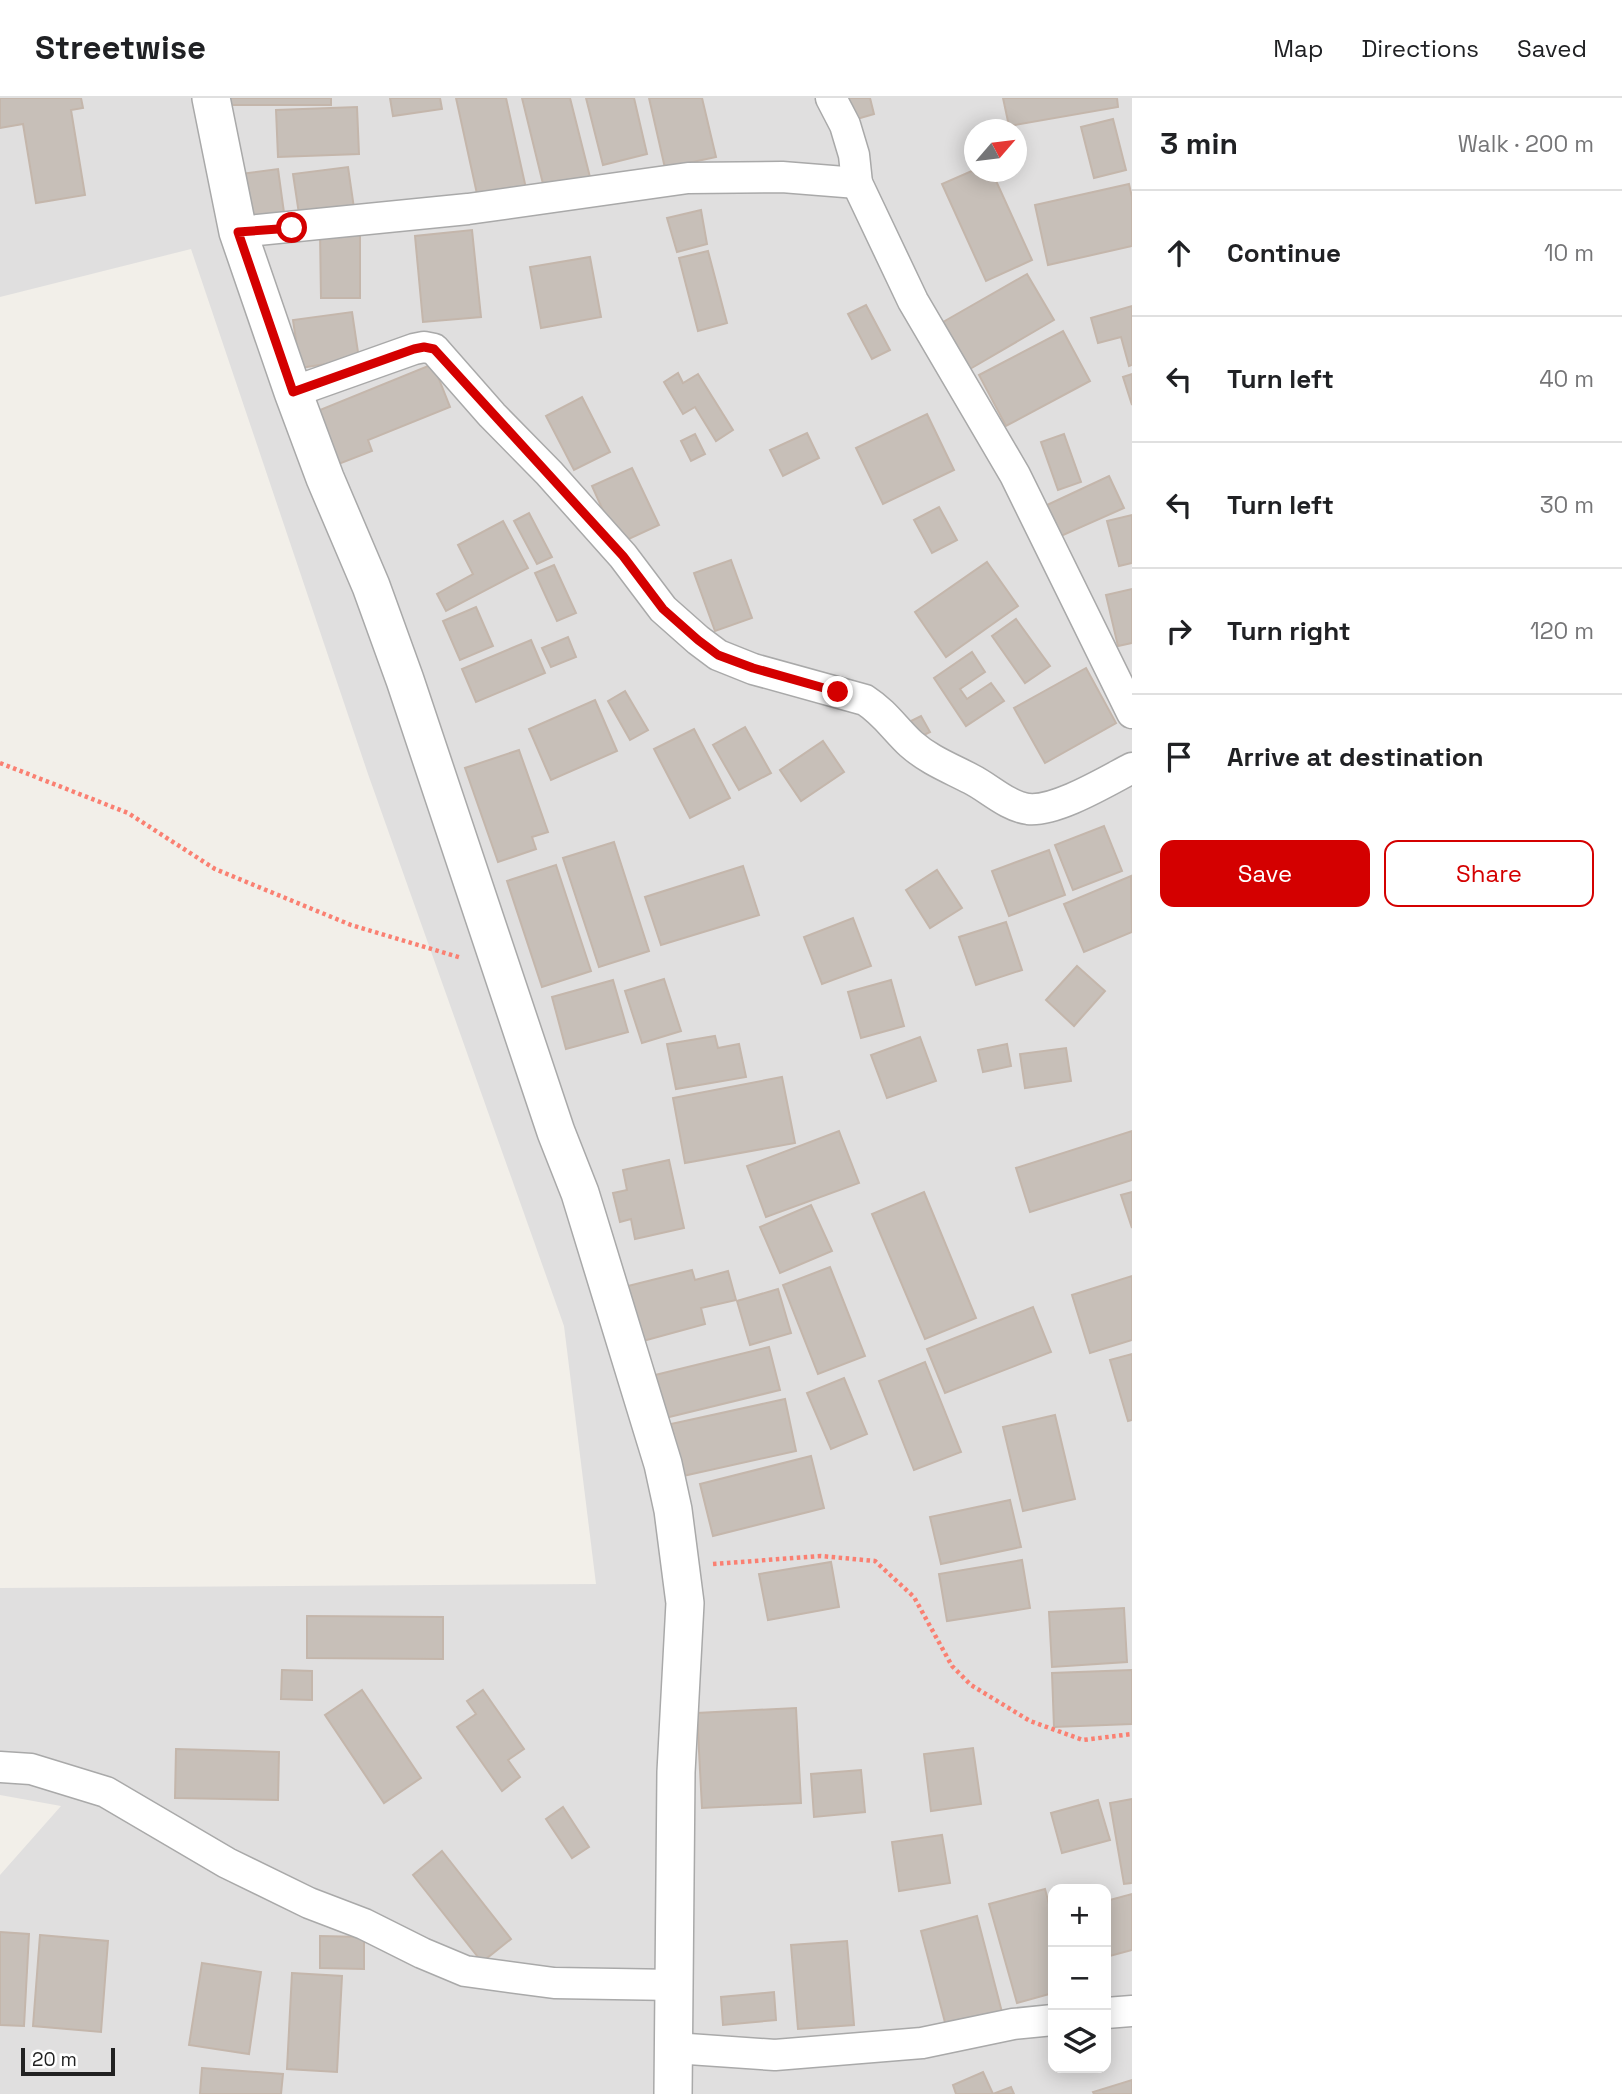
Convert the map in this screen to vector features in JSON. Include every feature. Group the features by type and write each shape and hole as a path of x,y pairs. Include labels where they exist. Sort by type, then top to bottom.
{"street":[{"path":"211,98 238,232 325,478 371,586 504,970 556,1132 580,1194 651,1423 673,1510 685,1603 676,1772 673,2094"},
{"path":"831,98 845,125 854,155 857,183 913,301 1015,475 1132,713"},
{"path":"238,232 468,209 688,178 782,177 857,183"},
{"path":"293,392 414,349 434,349 623,556 663,609 718,655 753,668 864,700 881,711 910,743 925,755 1028,809 1062,803 1132,768"},
{"path":"0,1767 31,1769 106,1792 227,1863 309,1903 364,1924 422,1954 465,1970 554,1983 675,1985"},
{"path":"1111,2013 1132,2011"},
{"path":"674,2048 775,2055 922,2043 1013,2024 1048,2020"}],"path":[{"path":"0,763 128,813 215,869 351,926 504,970"},
{"path":"681,1567 821,1556 875,1560 914,1597 952,1666 971,1685 1030,1721 1083,1740 1132,1734"}],"shaded area":[{"path":"0,98 1132,98 1132,2094 0,2094 0,1875 61,1806 0,1795 0,1588 596,1584 564,1326 368,774 191,249 0,297"}],"building":[{"path":"0,98 81,98 83,108 71,110 85,195 36,203 23,124 0,128"},
{"path":"221,98 331,98 331,105 221,105"},
{"path":"390,98 440,98 442,109 393,116"},
{"path":"456,98 506,98 527,193 479,203"},
{"path":"522,98 570,98 591,181 545,192"},
{"path":"586,98 634,98 647,154 603,165"},
{"path":"649,98 702,98 716,157 665,168"},
{"path":"843,98 870,98 874,114 850,121"},
{"path":"1003,98 1117,98 1118,107 1027,123 1027,119 1008,119"},
{"path":"357,107 359,154 278,157 276,110"},
{"path":"1113,119 1126,170 1094,178 1081,127"},
{"path":"348,167 354,208 299,214 293,174"},
{"path":"278,169 285,220 247,225 240,174"},
{"path":"964,174 964,182 997,182 1032,260 986,281 942,184"},
{"path":"1129,184 1132,197 1132,246 1048,265 1035,205"},
{"path":"701,210 707,244 677,252 667,218"},
{"path":"472,230 481,317 423,322 415,236"},
{"path":"320,232 360,232 360,298 321,298"},
{"path":"708,251 727,323 698,331 679,258"},
{"path":"590,257 601,317 541,328 530,267"},
{"path":"1027,274 1054,320 970,369 943,322"},
{"path":"866,305 890,350 872,359 848,314"},
{"path":"1132,306 1132,365 1129,366 1121,337 1098,343 1091,318"},
{"path":"352,312 359,359 300,368 293,320"},
{"path":"1063,331 1090,381 1006,426 979,375"},
{"path":"433,364 450,407 368,440 372,451 336,465 315,412"},
{"path":"678,373 683,383 698,374 733,430 716,441 695,407 683,414 664,382"},
{"path":"1132,374 1132,405 1123,377"},
{"path":"582,397 610,452 574,470 546,416"},
{"path":"927,414 954,470 883,504 856,448"},
{"path":"807,433 819,458 783,476 770,450"},
{"path":"695,434 705,454 691,461 681,441"},
{"path":"1064,434 1081,482 1058,490 1041,442"},
{"path":"632,468 659,525 618,544 592,486"},
{"path":"1109,476 1124,508 1061,536 1047,505"},
{"path":"939,507 957,540 932,553 914,520"},
{"path":"529,513 552,557 537,564 514,521"},
{"path":"1132,515 1132,563 1119,566 1107,521"},
{"path":"503,521 528,568 446,611 437,594 473,574 458,545"},
{"path":"731,560 752,618 715,631 694,573"},
{"path":"987,562 1018,606 946,657 915,612"},
{"path":"554,565 576,613 557,621 535,573"},
{"path":"1132,589 1132,643 1118,646 1106,595"},
{"path":"476,607 493,646 460,660 443,621"},
{"path":"1016,619 1050,666 1025,683 992,636"},
{"path":"568,637 576,657 551,667 542,648"},
{"path":"531,640 545,673 476,702 462,669"},
{"path":"972,652 985,672 960,689 967,699 991,683 1004,701 966,726 934,678"},
{"path":"1086,668 1116,723 1045,763 1014,708"},
{"path":"625,691 648,730 630,740 608,701"},
{"path":"595,700 617,751 551,780 529,729"},
{"path":"921,716 930,732 920,737 911,721"},
{"path":"745,727 771,773 739,790 713,745"},
{"path":"694,729 730,798 690,818 654,749"},
{"path":"823,741 844,772 801,801 780,770"},
{"path":"519,750 548,832 532,837 536,849 498,862 465,768"},
{"path":"1104,826 1122,871 1073,890 1055,845"},
{"path":"614,842 649,951 599,967 563,858"},
{"path":"1049,850 1065,895 1009,916 992,871"},
{"path":"556,865 591,971 542,987 507,881"},
{"path":"743,866 759,915 661,945 645,897"},
{"path":"937,870 962,908 930,928 906,890"},
{"path":"1131,876 1132,932 1084,952 1064,904"},
{"path":"853,918 871,966 822,984 804,937"},
{"path":"1006,922 1022,970 976,985 959,937"},
{"path":"1077,966 1105,991 1074,1026 1046,1000"},
{"path":"664,979 681,1031 642,1043 625,991"},
{"path":"613,980 628,1032 566,1049 552,997"},
{"path":"891,980 904,1026 861,1038 848,992"},
{"path":"715,1036 718,1048 739,1044 746,1077 676,1089 667,1044"},
{"path":"920,1037 936,1081 887,1098 871,1055"},
{"path":"1007,1044 1011,1066 983,1072 978,1050"},
{"path":"1066,1048 1071,1081 1025,1088 1020,1054"},
{"path":"782,1077 795,1143 685,1163 673,1098"},
{"path":"839,1131 859,1183 766,1217 747,1166"},
{"path":"1132,1131 1132,1180 1030,1212 1016,1168"},
{"path":"669,1160 684,1228 635,1239 631,1219 620,1222 613,1193 627,1190 623,1170"},
{"path":"924,1192 976,1318 925,1339 872,1214"},
{"path":"1132,1192 1132,1228 1121,1195"},
{"path":"811,1205 832,1251 780,1273 760,1227"},
{"path":"830,1267 865,1356 818,1374 783,1285"},
{"path":"692,1270 695,1280 728,1271 736,1300 701,1308 705,1324 643,1341 628,1286"},
{"path":"1132,1276 1132,1340 1090,1353 1072,1295"},
{"path":"778,1289 791,1333 750,1345 737,1301"},
{"path":"1033,1307 1051,1352 945,1393 927,1349"},
{"path":"769,1347 780,1390 661,1419 651,1376"},
{"path":"1132,1354 1132,1420 1128,1421 1110,1360"},
{"path":"925,1362 961,1452 914,1470 879,1381"},
{"path":"844,1378 867,1434 831,1449 807,1393"},
{"path":"785,1399 796,1451 683,1476 671,1424"},
{"path":"1055,1415 1075,1499 1023,1511 1003,1427"},
{"path":"811,1456 824,1508 713,1536 700,1484"},
{"path":"1010,1500 1021,1547 941,1564 930,1517"},
{"path":"1022,1560 1030,1608 947,1621 939,1574"},
{"path":"831,1562 839,1607 768,1620 759,1574"},
{"path":"1124,1608 1127,1662 1052,1667 1049,1612"},
{"path":"307,1616 443,1617 443,1659 307,1658"},
{"path":"282,1670 312,1671 312,1700 281,1699"},
{"path":"1132,1670 1132,1724 1054,1727 1052,1673"},
{"path":"362,1690 421,1778 384,1803 325,1715"},
{"path":"483,1690 524,1749 508,1760 520,1777 502,1791 457,1727 476,1714 467,1701"},
{"path":"796,1708 801,1803 702,1808 697,1713"},
{"path":"973,1748 981,1804 931,1811 924,1754"},
{"path":"176,1749 279,1752 278,1800 175,1798"},
{"path":"861,1770 865,1812 814,1817 811,1774"},
{"path":"1132,1799 1132,1883 1124,1884 1110,1803"},
{"path":"1098,1800 1110,1840 1062,1853 1051,1813"},
{"path":"563,1807 589,1847 572,1858 546,1819"},
{"path":"942,1835 950,1883 899,1891 892,1842"},
{"path":"442,1851 511,1939 482,1962 413,1875"},
{"path":"1045,1889 1048,1900 1048,1994 1017,2003 989,1904"},
{"path":"1132,1894 1132,1950 1111,1956 1111,1947 1111,1900"},
{"path":"977,1916 1003,2016 947,2030 921,1931"},
{"path":"0,1932 29,1934 24,2026 0,2025"},
{"path":"40,1935 108,1941 101,2032 33,2026"},
{"path":"320,1936 364,1937 364,1969 320,1968"},
{"path":"847,1941 854,2025 798,2029 791,1945"},
{"path":"202,1963 261,1972 249,2054 189,2045"},
{"path":"292,1973 342,1976 337,2072 287,2069"},
{"path":"774,1992 776,2020 723,2025 721,1997"},
{"path":"202,2068 283,2074 281,2094 200,2094"},
{"path":"983,2072 993,2094 956,2094 953,2085"},
{"path":"1132,2080 1132,2094 1093,2092"},
{"path":"1011,2087 1014,2094 993,2094"}],"route":[{"path":"292,228 238,232 293,392 414,349 434,349 623,556 663,609 698,640 718,655 753,668 838,692"}]}
